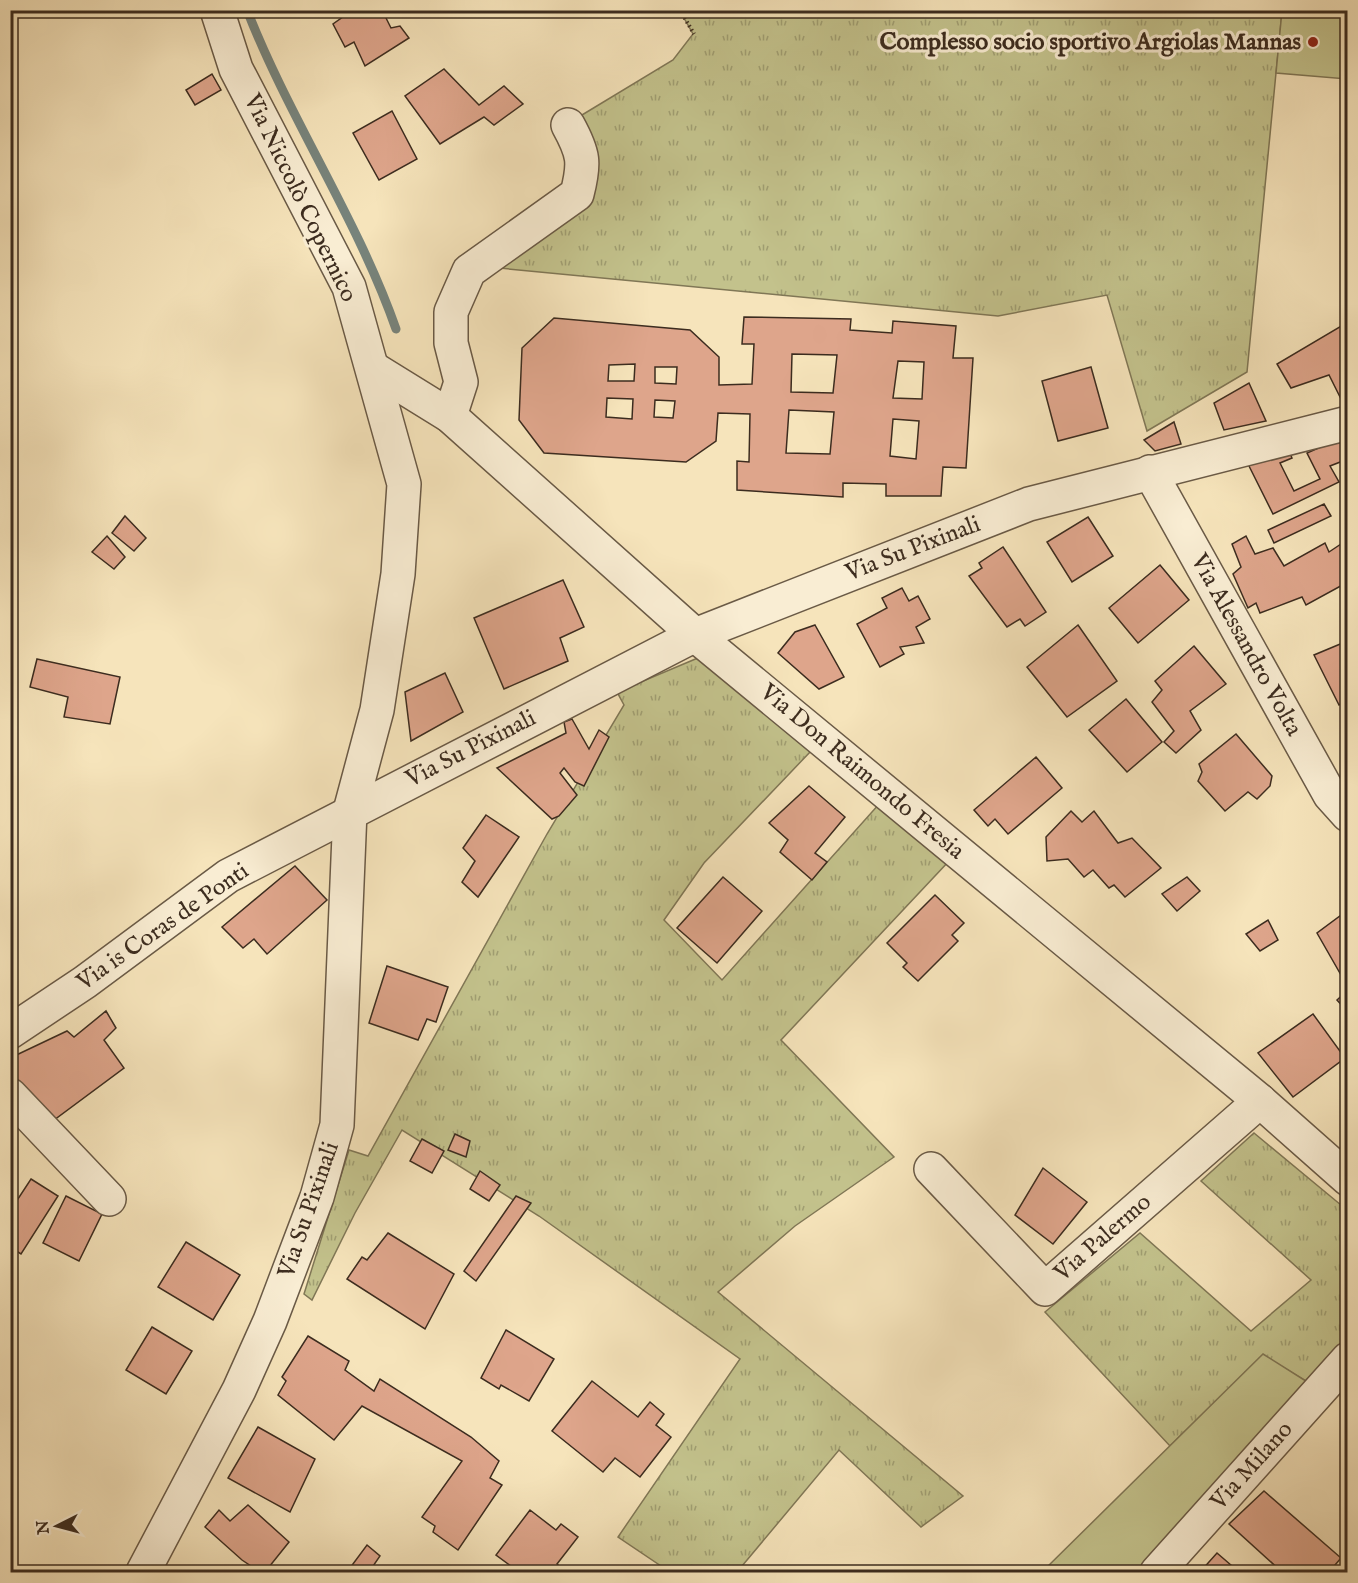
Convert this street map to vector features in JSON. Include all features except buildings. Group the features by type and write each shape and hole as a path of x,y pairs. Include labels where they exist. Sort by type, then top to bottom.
{"street":[{"name":"Via Niccolò Copernico","path":"217,10 236,69 350,287 404,484 398,574 377,710 350,810"},
{"path":"450,416 461,382 451,343 451,312 469,271 578,194 584,167 580,147 568,125"},
{"name":"Via Don Raimondo Fresia","path":"374,369 450,416 695,635 1260,1101 1347,1179"},
{"name":"Via Su Pixinali","path":"143,1572 239,1390 270,1321 317,1197 337,1125 350,810 695,635 1029,504 1347,423"},
{"name":"Via Alessandro Volta","path":"1150,472 1330,795 1347,815"},
{"name":"Via is Coras de Ponti","path":"10,1032 85,982 228,876 350,810"},
{"path":"10,1095 110,1198"},
{"name":"Via Palermo","path":"931,1168 1045,1289 1260,1101"},
{"name":"Via Milano","path":"1157,1572 1347,1359"}],"path":[{"path":"680,10 693,34"}],"green space":[{"path":"680,11 1282,11 1247,372 1147,431 1107,295 998,316 488,267 589,195 577,118 673,60 693,34"},
{"name":"Complesso socio sportivo Argiolas Mannas","path":"1282,11 1347,11 1347,79 1276,73"},
{"path":"705,655 811,751 704,863 664,920 722,980 880,803 949,861 781,1040 894,1157 795,1226 718,1292 963,1496 921,1527 839,1450 737,1572 670,1572 618,1537 740,1359 539,1216 402,1130 355,1213 312,1300 304,1294 349,1150 368,1156 547,834 624,705 617,692"},
{"path":"1254,1133 1347,1210 1347,1340 1309,1383 1263,1355 1170,1446 1045,1312 1140,1233 1251,1331 1311,1280 1201,1181"},
{"path":"1263,1354 1309,1383 1137,1572 1042,1572"}],"waterway":[{"path":"247,10 283,91 362,248 396,329"}],"place":[{"name":"Complesso socio sportivo Argiolas Mannas","path":"1313,42"}]}
